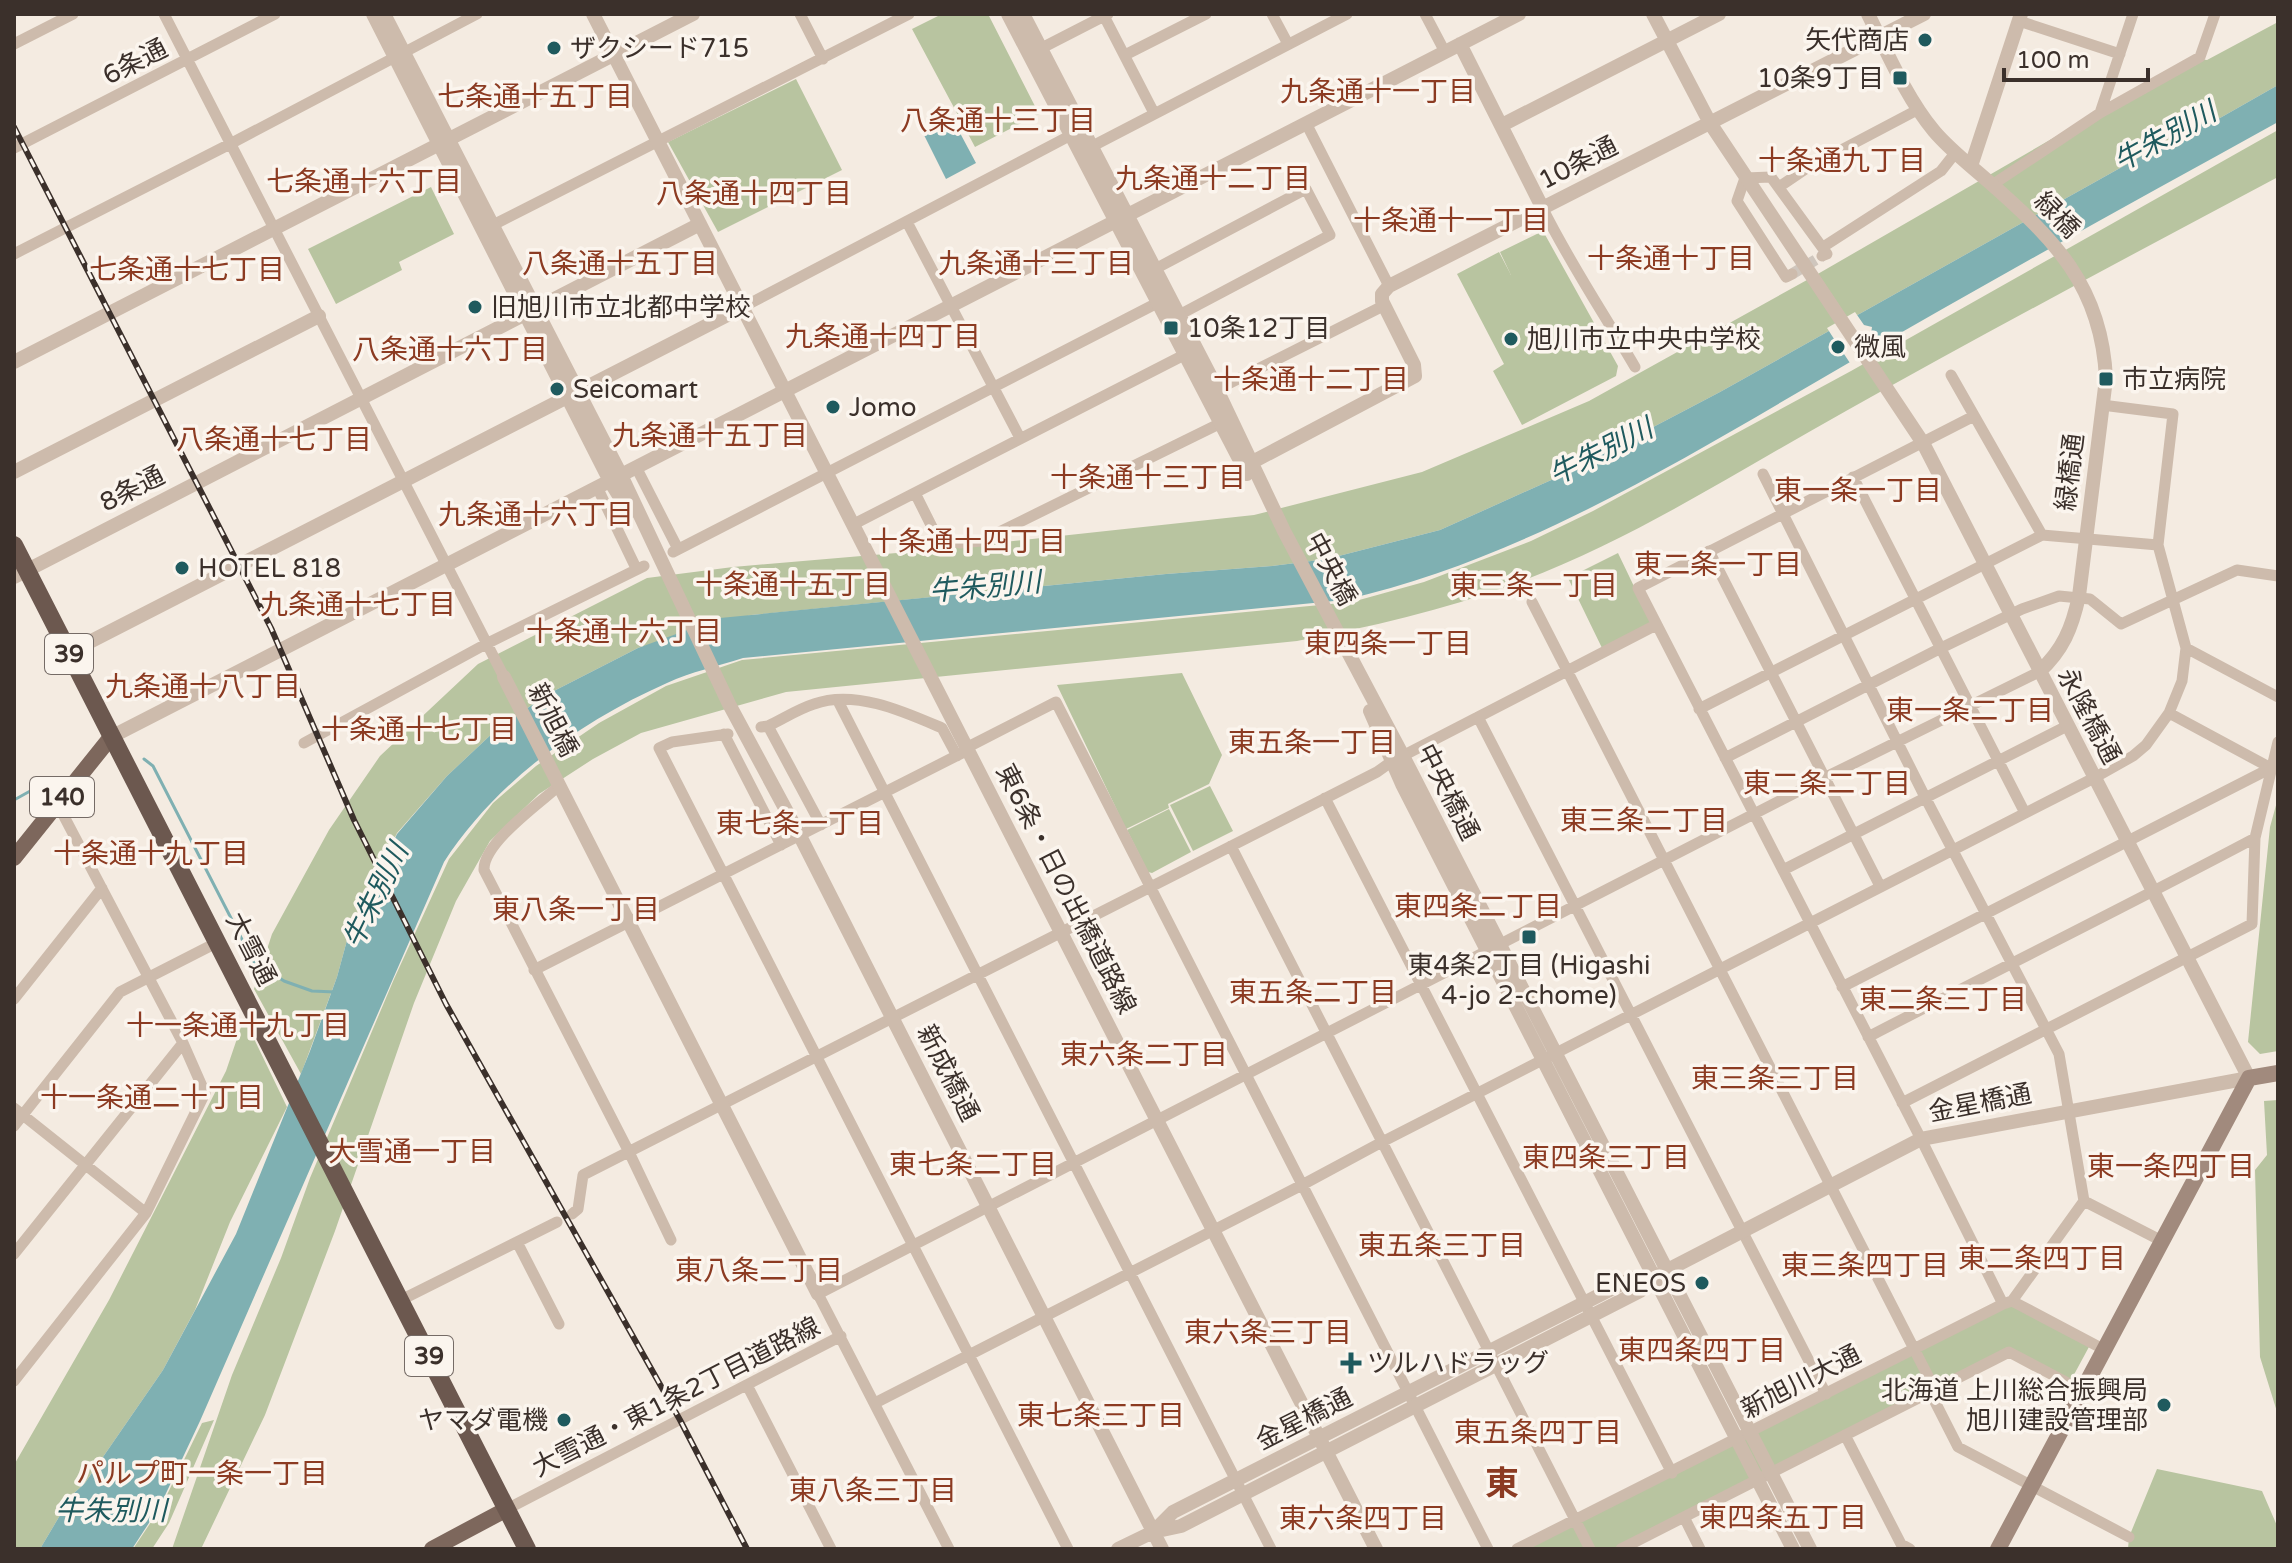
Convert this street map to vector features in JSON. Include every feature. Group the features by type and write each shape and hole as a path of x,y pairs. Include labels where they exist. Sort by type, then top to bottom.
{"highway":[{"name":"大雪通","path":"14,545 20,574 68,653 527,1549"}],"main road":[{"name":"140","path":"14,858 111,737"},
{"path":"1998,1549 2249,1078 2276,1074"},
{"path":"432,1549 507,1509"}],"street":[{"path":"14,44 73,14"},
{"path":"164,14 504,677"},
{"name":"6条通","path":"14,148 275,14"},
{"path":"304,743 486,644 640,567 573,394 399,54 373,14"},
{"path":"384,14 399,54"},
{"path":"14,254 477,14"},
{"path":"593,14 858,530 915,493 1184,355"},
{"path":"14,362 693,14"},
{"path":"800,14 823,59"},
{"path":"488,227 909,14"},
{"path":"1008,14 1035,51 1164,300 1179,315 1211,393 1247,465 1415,376 1414,365 1383,306 1382,294 1389,286 1306,123"},
{"path":"1023,14 1035,51"},
{"path":"1125,55 1206,14"},
{"path":"1272,14 1288,44"},
{"path":"1086,150 1347,14"},
{"path":"111,737 1519,14"},
{"path":"1653,14 1710,123 1745,178"},
{"path":"1502,125 1719,14"},
{"path":"1868,14 1919,109 1935,132 1997,189 2100,113 2200,57 2215,14"},
{"name":"10条通","path":"1389,286 1924,14"},
{"path":"2100,113 2133,14"},
{"path":"1035,51 1106,15 1154,113"},
{"path":"1429,15 1445,52"},
{"path":"1971,166 2020,18 2120,54"},
{"path":"1460,44 1564,250 1635,367"},
{"path":"1779,187 1807,168 1919,109"},
{"path":"68,653 1077,132"},
{"path":"1745,178 1771,177 1822,252 1941,171 1956,152"},
{"path":"1745,178 1737,201 1786,277 1792,274"},
{"name":"永隆橋通","path":"1745,178 1923,443 2249,1078"},
{"path":"1155,269 1306,189 1312,200 1330,235 1179,315"},
{"name":"緑橋","path":"1997,189 2057,246 2075,271"},
{"path":"1121,218 1155,269 1184,355 1211,393"},
{"path":"907,222 1020,438"},
{"name":"8条通","path":"20,574 700,224"},
{"name":"緑橋通","path":"2039,672 2056,657 2073,626 2106,379 2105,349 2098,321 2075,271"},
{"path":"636,467 676,550 1164,300"},
{"path":"1211,393 1383,306"},
{"path":"14,472 319,316"},
{"path":"1951,375 2042,535"},
{"path":"875,1403 2133,756 2146,745 2169,713 2182,681 2186,648 2158,545 2173,414 2102,405"},
{"path":"1974,416 1638,588 1809,924 2008,1302 2105,1350"},
{"path":"915,493 937,537 960,543 981,541 1226,421"},
{"name":"中央橋","path":"1247,465 1336,629"},
{"path":"1763,474 1925,797 2059,1054 2084,1201 2008,1302"},
{"path":"1853,477 2025,813"},
{"name":"新成橋通","path":"609,481 671,585 1162,1549"},
{"name":"東6条・日の出橋道路線","path":"858,530 964,751 1061,933 1376,1549"},
{"path":"1699,709 2042,535 2158,545"},
{"path":"1709,551 1880,886"},
{"path":"1725,758 2011,614 2059,596 2090,599 2121,624 2237,570 2278,576"},
{"path":"1532,602 1932,1384 1930,1392 1958,1447 2129,1537"},
{"path":"572,1214 578,1209 583,1175 1325,798 1656,625"},
{"name":"中央橋通","path":"1336,629 1397,759 1764,1476 1793,1549"},
{"path":"2186,648 2278,697"},
{"name":"大雪通・東1条2丁目道路線","path":"507,1509 841,1336 818,1294 1969,704 2039,672"},
{"name":"新旭橋","path":"504,677 818,1294"},
{"path":"838,701 1271,1549"},
{"path":"821,825 765,727 816,703 868,701 893,707 942,728 964,751"},
{"path":"534,970 1056,702 1488,1549"},
{"path":"2169,713 2271,768"},
{"path":"1478,717 1826,1394"},
{"path":"1783,870 2067,726"},
{"path":"781,845 726,734 672,742 659,748 1068,1549"},
{"path":"1902,1103 2252,924 2255,838 2278,742"},
{"path":"1842,987 2271,768"},
{"path":"560,785 502,837 487,854 483,866 671,1240"},
{"path":"1325,798 1672,1473"},
{"path":"14,1381 146,1213 205,1093 183,1043 57,803"},
{"path":"1868,1037 2255,838"},
{"path":"1231,846 1590,1549"},
{"path":"14,999 102,888"},
{"path":"14,1126 18,1111 120,992 218,942"},
{"path":"14,1254 183,1043"},
{"name":"金星橋通","path":"1118,1549 1153,1532 1173,1512 1240,1487 1588,1309 1640,1291 1660,1273 1921,1139 2249,1078"},
{"path":"18,1111 146,1213"},
{"path":"2084,1201 2162,1241"},
{"path":"401,1300 557,1222"},
{"path":"517,1242 559,1324"},
{"name":"新旭川大通","path":"1517,1549 2008,1302"},
{"path":"841,1336 949,1549"},
{"path":"1621,1549 2009,1352 2083,1391"},
{"path":"747,1385 831,1549"},
{"path":"1845,1435 1901,1547"},
{"name":"中央橋通","path":"1764,1476 1810,1549"},
{"path":"1684,1517 1700,1549"}],"green space":[{"path":"942,14 988,14 1039,114 975,147 912,29"},
{"path":"2278,22 2278,85 2220,118 2197,125 1720,392 1558,477 1440,530 1327,559 1272,566 751,615 638,648 548,694 497,729 447,776 397,833 349,933 337,977 301,1074 254,989 272,934 329,830 380,756 478,664 647,578 1254,515 1422,472 1589,401 1816,275 2192,58 2207,60"},
{"path":"796,79 842,170 718,232 668,142"},
{"path":"2278,130 2278,177 1953,352 1642,526 1514,584 1407,617 1297,641 786,692 641,733 539,794 490,841 456,901 414,1003 335,1231 265,1415 201,1549 172,1549 232,1375 281,1258 310,1178 394,979 449,859 493,803 536,766 599,723 666,686 742,660 1352,602 1424,582 1531,541 1593,511 1851,371"},
{"path":"431,187 454,234 399,262 402,270 336,304 308,249"},
{"path":"1543,231 1618,366 1616,376 1522,425 1493,371 1504,364 1457,274 1499,252 1511,275 1500,252"},
{"path":"1618,553 1652,624 1602,648 1568,578"},
{"path":"1182,673 1222,755 1209,784 1126,829 1057,685"},
{"path":"1210,786 1233,831 1193,851 1170,805"},
{"path":"2278,798 2278,1051 2260,1054 2248,1042 2270,827"},
{"path":"1169,809 1191,852 1152,873 1148,872 1127,830"},
{"path":"244,1018 287,1107 230,1222 195,1310 163,1370 85,1483 72,1495 40,1549 14,1549 14,1465 109,1300 226,1071"},
{"path":"2278,1100 2278,1415 2260,1357 2255,1170 2267,1155 2264,1101"},
{"path":"2012,1301 2090,1345 2070,1382 2008,1352 1622,1549 1517,1549"},
{"path":"214,1420 169,1523 152,1549 133,1549 161,1507 202,1423"},
{"path":"2157,1469 2262,1491 2278,1528 2278,1549 2128,1549 2129,1537"}],"water":[{"name":"牛朱別川","path":"2278,85 2278,122 1664,469 1603,502 1476,559 1411,582 1344,600 743,658 667,683 602,716 571,736 514,780 488,806 444,862 200,1421 160,1506 132,1549 40,1549 72,1495 85,1483 163,1370 236,1234 310,1051 337,977 349,933 397,834 447,776 497,729 548,694 638,648 720,618 1272,566 1327,559 1440,530 1558,477 1720,392 2197,125 2220,118"},
{"path":"952,118 976,163 946,179 923,133"}],"pier":[{"path":"1855,312 1864,325 1872,327 1871,334 1881,349 1852,366 1842,351 1834,349 1836,342 1827,328"}],"waterway":[{"path":"144,759 153,766 253,961 284,981 312,991 335,992"},
{"path":"14,800 50,780"}],"tunnel":[{"path":"1792,274 1822,256"}],"railway":[{"path":"14,127 271,628 354,820 446,1004 680,1420 747,1549"}],"place":[{"name":"矢代商店","path":"1925,40"},
{"name":"ザクシード715","path":"554,48"},
{"name":"10条9丁目","path":"1900,78"},
{"name":"旧旭川市立北都中学校","path":"475,307"},
{"name":"10条12丁目","path":"1171,328"},
{"name":"旭川市立中央中学校","path":"1511,339"},
{"name":"微風","path":"1838,347"},
{"name":"市立病院","path":"2106,379"},
{"name":"Seicomart","path":"557,389"},
{"name":"Jomo","path":"833,407"},
{"name":"HOTEL 818","path":"182,568"},
{"name":"東4条2丁目 (Higashi 4-jo 2-chome)","path":"1529,937"},
{"name":"ENEOS","path":"1702,1283"},
{"name":"ツルハドラッグ","path":"1351,1363"},
{"name":"北海道 上川総合振興局 旭川建設管理部","path":"2164,1405"},
{"name":"ヤマダ電機","path":"564,1420"}],"district":[{"name":"九条通十一丁目","path":"1378,92"},
{"name":"七条通十五丁目","path":"535,97"},
{"name":"八条通十三丁目","path":"998,121"},
{"name":"十条通九丁目","path":"1842,161"},
{"name":"九条通十二丁目","path":"1213,179"},
{"name":"七条通十六丁目","path":"364,182"},
{"name":"八条通十四丁目","path":"754,194"},
{"name":"十条通十一丁目","path":"1451,221"},
{"name":"十条通十丁目","path":"1671,259"},
{"name":"八条通十五丁目","path":"620,264"},
{"name":"九条通十三丁目","path":"1036,264"},
{"name":"七条通十七丁目","path":"187,270"},
{"name":"九条通十四丁目","path":"883,337"},
{"name":"八条通十六丁目","path":"450,350"},
{"name":"十条通十二丁目","path":"1311,380"},
{"name":"九条通十五丁目","path":"710,436"},
{"name":"八条通十七丁目","path":"274,440"},
{"name":"十条通十三丁目","path":"1148,478"},
{"name":"東一条一丁目","path":"1858,491"},
{"name":"九条通十六丁目","path":"536,515"},
{"name":"十条通十四丁目","path":"968,542"},
{"name":"東二条一丁目","path":"1718,565"},
{"name":"十条通十五丁目","path":"793,585"},
{"name":"東三条一丁目","path":"1534,586"},
{"name":"九条通十七丁目","path":"358,605"},
{"name":"十条通十六丁目","path":"624,632"},
{"name":"東四条一丁目","path":"1388,644"},
{"name":"九条通十八丁目","path":"203,687"},
{"name":"東一条二丁目","path":"1970,711"},
{"name":"十条通十七丁目","path":"419,730"},
{"name":"東五条一丁目","path":"1312,743"},
{"name":"東二条二丁目","path":"1827,784"},
{"name":"東三条二丁目","path":"1644,821"},
{"name":"東七条一丁目","path":"800,824"},
{"name":"十条通十九丁目","path":"151,854"},
{"name":"東四条二丁目","path":"1478,907"},
{"name":"東八条一丁目","path":"576,910"},
{"name":"東五条二丁目","path":"1313,993"},
{"name":"東二条三丁目","path":"1943,1000"},
{"name":"十一条通十九丁目","path":"238,1026"},
{"name":"東六条二丁目","path":"1144,1055"},
{"name":"東三条三丁目","path":"1775,1079"},
{"name":"十一条通二十丁目","path":"152,1098"},
{"name":"大雪通一丁目","path":"412,1152"},
{"name":"東四条三丁目","path":"1606,1158"},
{"name":"東七条二丁目","path":"973,1165"},
{"name":"東一条四丁目","path":"2171,1167"},
{"name":"東五条三丁目","path":"1442,1246"},
{"name":"東二条四丁目","path":"2042,1259"},
{"name":"東三条四丁目","path":"1865,1266"},
{"name":"東八条二丁目","path":"759,1271"},
{"name":"東六条三丁目","path":"1268,1333"},
{"name":"東四条四丁目","path":"1702,1351"},
{"name":"東七条三丁目","path":"1101,1416"},
{"name":"東五条四丁目","path":"1538,1433"},
{"name":"パルプ町一条一丁目","path":"202,1474"},
{"name":"東","path":"1502,1484"},
{"name":"東八条三丁目","path":"873,1491"},
{"name":"東四条五丁目","path":"1783,1518"},
{"name":"東六条四丁目","path":"1363,1519"}]}
